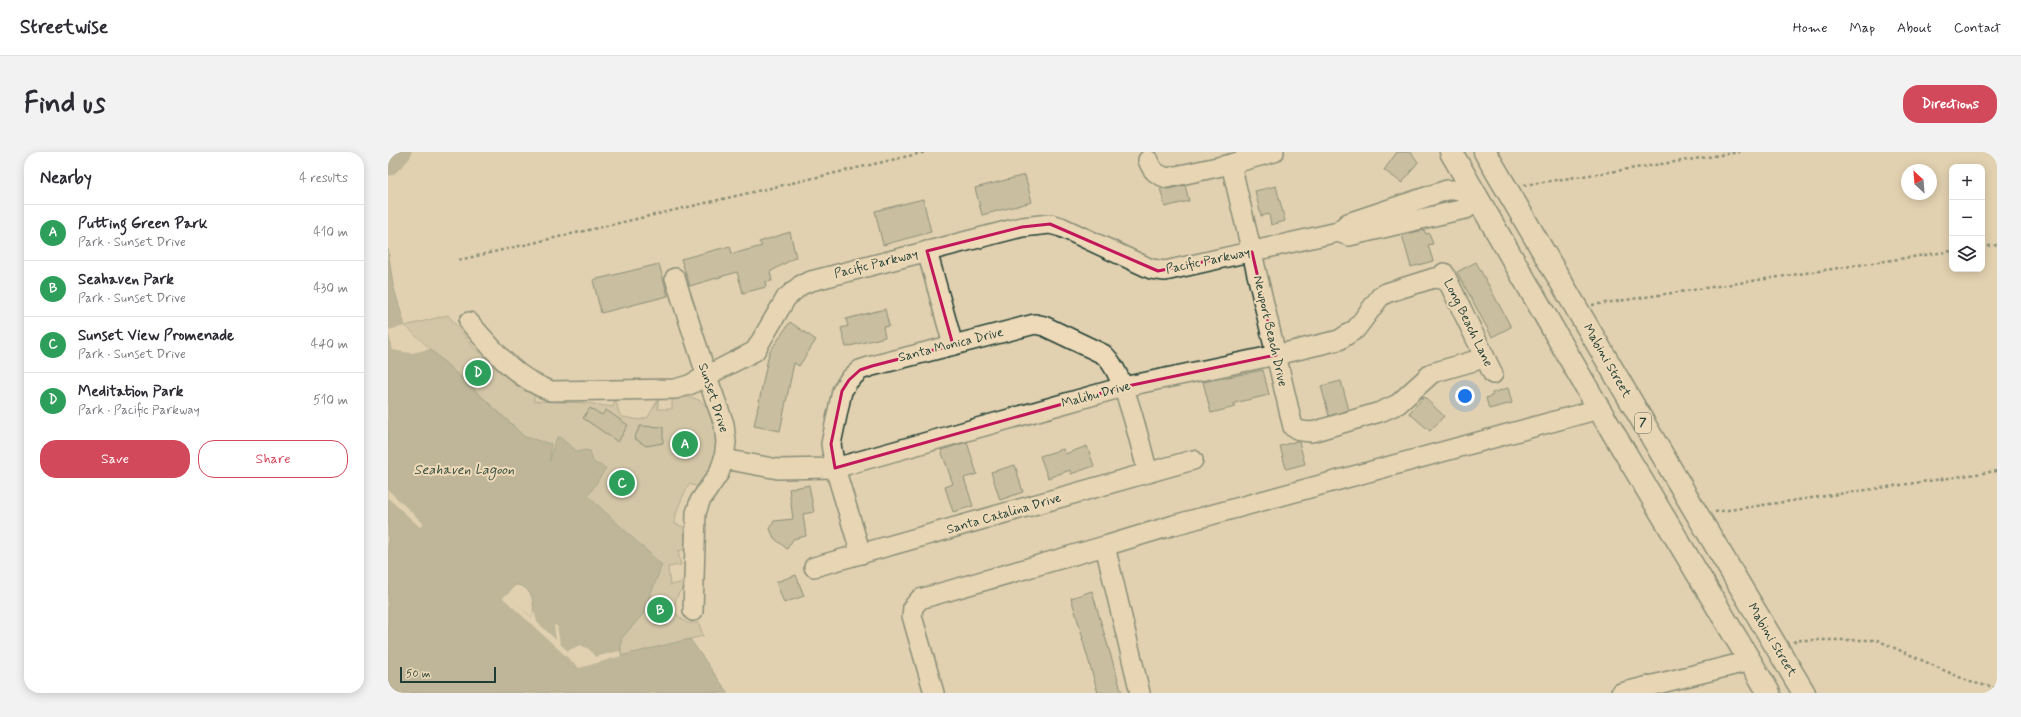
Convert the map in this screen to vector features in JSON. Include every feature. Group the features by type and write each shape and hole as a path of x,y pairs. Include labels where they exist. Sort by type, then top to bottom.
{"main road":[{"name":"7","path":"1451,152 1599,409 1769,693"},
{"path":"1488,157 1478,199 1506,213 1522,216"},
{"name":"Mabini Street","path":"1488,157 1697,514 1804,693"}],"street":[{"path":"1148,160 1152,170 1157,175 1167,178 1231,164 1274,152"},
{"name":"Newport Beach Drive","path":"1231,164 1293,427 1301,431 1312,432 1380,412 1398,404 1432,373 1477,360 1480,356 1481,349"},
{"name":"Pacific Parkway","path":"469,322 508,365 521,377 537,386 551,391 675,389 707,377 755,351 786,298 801,285 811,281 1022,227 1050,224 1061,227 1158,271 1173,270 1338,232 1348,223 1447,190 1458,190 1478,199 1466,209 1349,236 1338,232"},
{"path":"1418,200 1423,219"},
{"path":"927,251 953,345"},
{"name":"Malibu Drive","path":"724,459 778,469 835,468 1123,387 1276,355 1339,340 1348,336 1356,329 1380,297 1386,293 1434,278 1442,279 1446,277"},
{"name":"Long Beach Lane","path":"1446,277 1493,374"},
{"name":"Sunset Drive","path":"675,278 724,424 726,442 724,459 719,473 700,501 696,514 693,612"},
{"name":"Santa Monica Drive","path":"861,554 835,468 831,444 842,391 849,380 860,370 872,366 1035,324 1044,326 1103,354 1109,359 1123,387 1148,473"},
{"path":"934,693 912,616 913,607 920,599 1174,525 1599,409"},
{"name":"Santa Catalina Drive","path":"814,567 1194,460"},
{"path":"1105,546 1140,693"},
{"path":"1621,693 1750,661"}],"path":[{"path":"459,260 926,152"},
{"path":"1506,188 1740,152"},
{"path":"1985,247 1997,245"},
{"path":"1575,307 1949,251"},
{"path":"1697,514 1997,471"},
{"path":"1776,646 1801,640 1877,640 1970,682 1997,688"}],"highlighted area":[{"path":"1050,224 1158,271 1252,252 1276,355 1123,387 835,468 831,444 842,391 849,380 860,370 953,345 927,251 1022,227"}],"shaded area":[{"path":"388,152 400,152 388,164"},
{"path":"448,315 474,348 494,367 519,387 534,391 534,401 587,403 613,407 615,398 619,413 623,417 640,420 648,417 658,400 658,409 672,409 672,400 685,397 696,399 705,405 715,424 716,448 712,464 704,478 698,487 689,484 680,504 676,514 675,524 684,527 685,549 678,551 681,565 668,567 670,585 689,581 689,586 684,588 678,594 676,601 677,615 687,623 699,623 703,636 621,656 621,639 643,614 518,436 514,426 405,326"}],"water":[{"name":"Seahaven Lagoon","path":"388,249 393,285 405,326 525,437 551,444 550,461 554,444 558,436 578,452 585,450 590,451 593,462 606,468 588,496 662,565 643,614 621,639 621,656 690,639 728,693 388,693","holes":["515,585 521,586 529,592 533,602 532,618 506,595"]}],"pier":[{"path":"405,326 430,349 411,353 393,350 388,330"},
{"path":"388,490 424,524 420,527 388,498"},
{"path":"506,594 532,618 534,610 537,622 556,640 554,625 557,626 560,644 568,651 580,645 589,649 595,657 620,651 621,656 579,668 503,598"}],"building":[{"path":"1397,152 1411,152 1418,162 1402,183 1384,170"},
{"path":"1025,175 1032,202 982,215 975,188"},
{"path":"1185,185 1189,201 1165,207 1160,188 1169,189"},
{"path":"1276,186 1285,221 1271,225 1269,214 1261,216 1255,191"},
{"path":"923,199 931,232 883,245 875,211"},
{"path":"1424,230 1426,234 1429,233 1433,244 1428,245 1433,261 1411,267 1402,235"},
{"path":"790,232 796,257 770,272 772,281 765,282 766,287 743,293 737,272 690,286 681,259 730,246 732,254 762,246 759,242"},
{"path":"1476,262 1511,327 1492,337 1457,272"},
{"path":"659,264 668,296 601,313 593,280"},
{"path":"885,309 889,326 883,327 885,337 846,347 841,328 848,326 846,319"},
{"path":"790,322 816,340 799,366 794,363 780,431 754,426 769,353"},
{"path":"1263,370 1269,395 1234,403 1235,407 1211,413 1203,382"},
{"path":"1341,381 1349,410 1329,416 1321,386"},
{"path":"1508,388 1512,403 1489,409 1486,398 1492,396 1492,393"},
{"path":"1424,397 1444,416 1430,431 1409,413"},
{"path":"590,408 602,415 606,410 628,425 618,442 583,418"},
{"path":"640,426 663,427 663,443 646,446 634,438"},
{"path":"1297,441 1299,442 1305,464 1286,469 1280,446"},
{"path":"967,442 977,474 964,478 973,506 953,512 945,487 953,484 941,450"},
{"path":"1087,446 1094,466 1071,474 1070,470 1048,478 1040,456 1063,449 1065,454"},
{"path":"1015,465 1023,492 1000,500 991,472"},
{"path":"809,485 814,512 803,514 806,536 793,539 787,549 774,538 770,529 774,521 793,519 789,489"},
{"path":"796,575 804,596 784,603 776,582"},
{"path":"1092,591 1122,693 1098,693 1071,598"}],"waterway":[{"path":"388,164 400,152"}],"place":[{"name":"Meditation Park","path":"478,373"},
{"name":"Putting Green Park","path":"685,444"},
{"name":"Sunset View Promenade","path":"622,483"},
{"name":"Seahaven Park","path":"660,610"}]}
